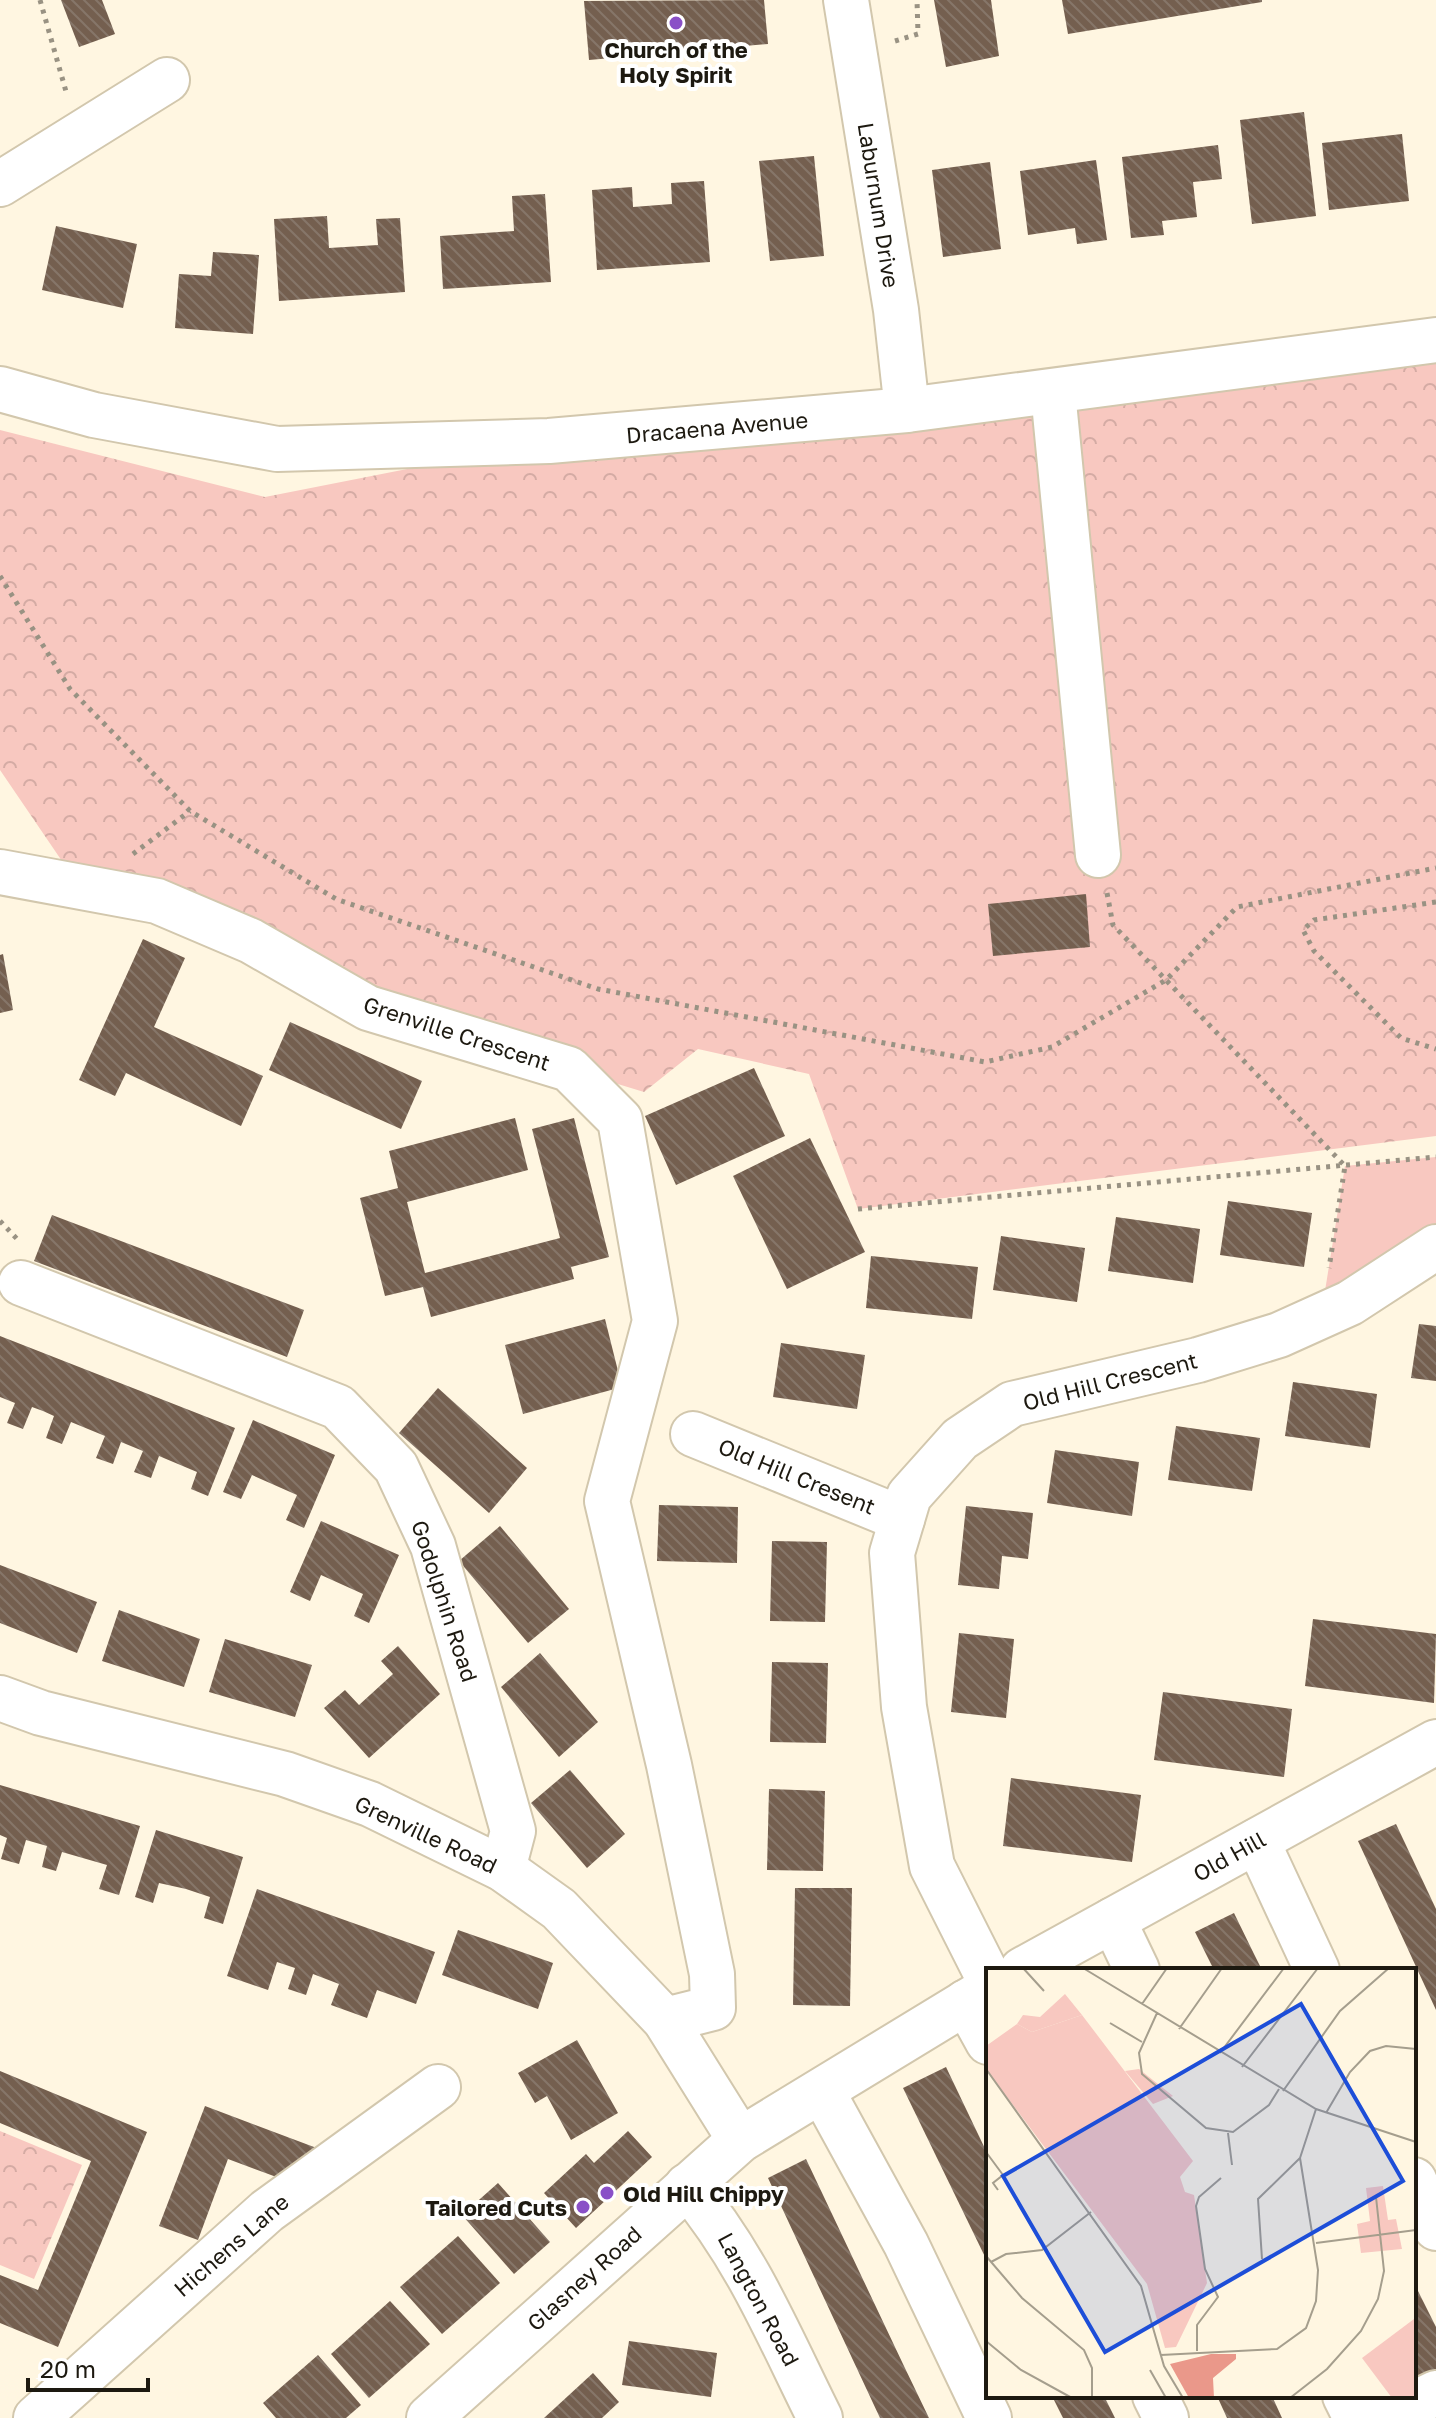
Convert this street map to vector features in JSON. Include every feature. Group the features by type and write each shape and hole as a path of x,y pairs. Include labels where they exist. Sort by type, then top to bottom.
{"street":[{"name":"Laburnum Drive","path":"846,0 896,310 907,410"},
{"path":"0,184 167,80"},
{"name":"Dracaena Avenue","path":"0,389 94,415 277,449 549,441 907,410 1436,340"},
{"path":"1053,392 1098,855"},
{"name":"Grenville Crescent","path":"0,872 157,901 251,941 368,1008 569,1069 620,1120 655,1321 607,1501 669,1765 712,1974 713,2008 665,2020"},
{"name":"Old Hill Crescent","path":"986,2027 981,1990 932,1866 904,1707 892,1553 909,1496 960,1439 1012,1404 1198,1360 1279,1335 1350,1303 1436,1247"},
{"name":"Godolphin Road","path":"21,1283 338,1407 396,1467 433,1546 513,1831 503,1869"},
{"name":"Old Hill Cresent","path":"693,1434 902,1519"},
{"name":"Grenville Road","path":"0,1698 72,1721 285,1774 370,1804 503,1869 559,1909 665,2020 740,2140"},
{"name":"Old Hill","path":"1026,1968 1257,1841 1431,1758"},
{"path":"1257,1841 1316,1968"},
{"path":"1113,1920 1136,1968"},
{"path":"740,2140 981,1990"},
{"name":"Hichens Lane","path":"36,2418 267,2211 438,2087"},
{"path":"822,2091 906,2244 989,2418"},
{"name":"Glasney Road","path":"429,2418 740,2140"},
{"path":"1416,2184 1436,2228"},
{"name":"Langton Road","path":"687,2186 722,2227 775,2324 820,2418"},
{"path":"1384,2418 1436,2393"},
{"path":"1156,2398 1166,2418"},
{"path":"1346,2398 1356,2418"}],"path":[{"path":"40,0 70,108"},
{"path":"0,576 70,689 190,811 336,899 598,989 985,1062 1052,1047 1166,980 1237,907 1436,868"},
{"path":"1436,902 1314,920 1303,930 1314,951 1401,1038 1436,1049"},
{"path":"1113,925 1345,1166"},
{"path":"858,1209 1436,1157"},
{"path":"1321,1316 1345,1166"}],"green space":[{"path":"1436,345 1436,1136 858,1209 809,1074 698,1049 644,1092 368,1008 66,867 0,770 0,430 265,497 549,441"},
{"path":"1436,1157 1436,1247 1321,1316 1345,1166"},
{"path":"0,2131 82,2165 34,2279 0,2265"}],"building":[{"path":"61,0 102,0 115,34 79,47"},
{"name":"Church of the Holy Spirit","path":"764,0 768,44 589,60 584,1"},
{"path":"934,0 991,0 999,56 946,67"},
{"path":"1062,0 1262,0 1262,2 1068,34"},
{"path":"1304,112 1316,216 1252,224 1240,120"},
{"path":"1402,134 1409,201 1329,210 1322,143"},
{"path":"1218,145 1222,179 1193,182 1197,217 1162,221 1164,235 1131,238 1122,157"},
{"path":"814,156 824,256 770,261 759,161"},
{"path":"1096,160 1107,240 1077,244 1075,228 1028,235 1020,171"},
{"path":"990,162 1001,249 943,257 932,170"},
{"path":"704,181 710,262 597,270 592,190 632,187 633,207 672,204 671,183"},
{"path":"545,194 551,282 443,289 440,236 514,231 512,196"},
{"path":"327,216 329,248 378,245 376,219 400,218 405,292 279,301 274,219"},
{"path":"56,226 137,244 123,308 42,290"},
{"path":"213,252 259,255 253,334 175,328 179,274 211,276"},
{"path":"1086,894 1090,947 993,956 988,904"},
{"path":"143,939 185,958 154,1027 263,1076 241,1126 126,1073 115,1096 79,1080"},
{"path":"3,954 13,1010 0,1013 0,955"},
{"path":"290,1022 422,1081 401,1129 269,1070"},
{"path":"754,1068 785,1136 676,1185 645,1116"},
{"path":"515,1118 528,1170 407,1202 425,1273 560,1238 532,1129 574,1118 609,1257 571,1267 574,1279 431,1317 423,1287 385,1296 360,1198 398,1188 389,1151"},
{"path":"810,1138 865,1252 787,1289 733,1176"},
{"path":"1228,1201 1312,1213 1304,1267 1220,1255"},
{"path":"52,1215 304,1310 287,1357 34,1261"},
{"path":"1116,1217 1200,1229 1193,1283 1108,1271"},
{"path":"1001,1236 1085,1248 1077,1302 993,1290"},
{"path":"871,1256 978,1267 972,1319 866,1308"},
{"path":"605,1319 622,1387 523,1414 505,1345"},
{"path":"1419,1324 1436,1326 1436,1381 1411,1378"},
{"path":"0,1336 235,1428 208,1496 191,1489 197,1472 159,1456 151,1478 134,1472 143,1451 121,1442 113,1464 96,1458 105,1436 71,1422 62,1444 46,1438 54,1416 32,1407 23,1429 7,1423 15,1403 0,1397"},
{"path":"781,1343 865,1355 857,1409 773,1397"},
{"path":"1293,1382 1377,1394 1370,1448 1285,1436"},
{"path":"438,1388 527,1468 489,1513 399,1433"},
{"path":"253,1420 335,1455 304,1528 286,1520 297,1495 252,1475 241,1499 223,1492"},
{"path":"1176,1426 1260,1438 1252,1491 1168,1480"},
{"path":"1055,1450 1139,1462 1132,1516 1047,1503"},
{"path":"659,1505 738,1507 737,1563 657,1561"},
{"path":"966,1506 1033,1513 1028,1559 1002,1556 999,1589 958,1585"},
{"path":"321,1521 399,1555 369,1623 354,1616 363,1594 321,1575 310,1601 290,1592"},
{"path":"500,1526 569,1609 528,1643 459,1561"},
{"path":"772,1541 827,1542 825,1622 770,1621"},
{"path":"0,1565 97,1602 77,1653 0,1623"},
{"path":"119,1610 200,1639 184,1687 102,1661"},
{"path":"1313,1619 1436,1634 1434,1703 1305,1686"},
{"path":"959,1633 1014,1639 1006,1718 951,1712"},
{"path":"225,1639 312,1665 295,1717 209,1692"},
{"path":"398,1646 440,1694 369,1758 324,1708 345,1690 359,1705 393,1674 381,1661"},
{"path":"540,1653 598,1722 559,1757 501,1687"},
{"path":"772,1662 828,1663 826,1743 770,1742"},
{"path":"1163,1692 1292,1709 1284,1777 1154,1760"},
{"path":"570,1770 625,1834 587,1868 531,1803"},
{"path":"1011,1778 1141,1795 1132,1862 1003,1846"},
{"path":"0,1785 140,1826 119,1895 99,1889 107,1865 62,1852 56,1871 42,1867 47,1846 26,1840 19,1864 1,1859 7,1838 0,1835"},
{"path":"769,1789 825,1791 823,1871 767,1870"},
{"path":"1396,1824 1436,1909 1436,2010 1358,1841"},
{"path":"156,1830 243,1857 223,1924 204,1918 210,1897 186,1889 159,1883 153,1903 135,1897"},
{"path":"795,1888 852,1888 850,2006 793,2005"},
{"path":"257,1889 435,1952 416,2004 377,1990 367,2018 331,2005 339,1984 313,1974 306,1995 288,1989 295,1968 277,1962 268,1990 227,1976"},
{"path":"1234,1913 1261,1968 1213,1968 1195,1932"},
{"path":"458,1930 553,1963 538,2009 442,1975"},
{"path":"577,2040 618,2113 571,2140 547,2096 535,2103 518,2073"},
{"path":"946,2067 986,2151 986,2259 903,2088"},
{"path":"0,2071 147,2132 58,2347 0,2323 0,2275 38,2290 91,2161 0,2123"},
{"path":"205,2106 330,2153 290,2182 228,2159 198,2240 159,2226"},
{"path":"628,2131 652,2157 576,2228 544,2193 586,2154 594,2163"},
{"path":"806,2159 929,2418 880,2418 768,2178"},
{"path":"498,2183 550,2242 514,2274 462,2215"},
{"path":"458,2236 500,2283 442,2334 400,2287"},
{"path":"1416,2287 1436,2327 1436,2373 1416,2378"},
{"path":"390,2301 430,2344 369,2398 331,2354"},
{"path":"629,2341 717,2353 711,2397 622,2385"},
{"path":"318,2355 361,2405 346,2418 276,2418 263,2403"},
{"path":"593,2373 619,2402 602,2418 544,2418"},
{"path":"1053,2398 1105,2398 1115,2418 1063,2418"},
{"path":"1218,2398 1273,2398 1282,2418 1227,2418"}],"place":[{"name":"Church of the Holy Spirit","path":"676,23"},
{"name":"Old Hill Chippy","path":"607,2193"},
{"name":"Tailored Cuts","path":"583,2207"}]}
